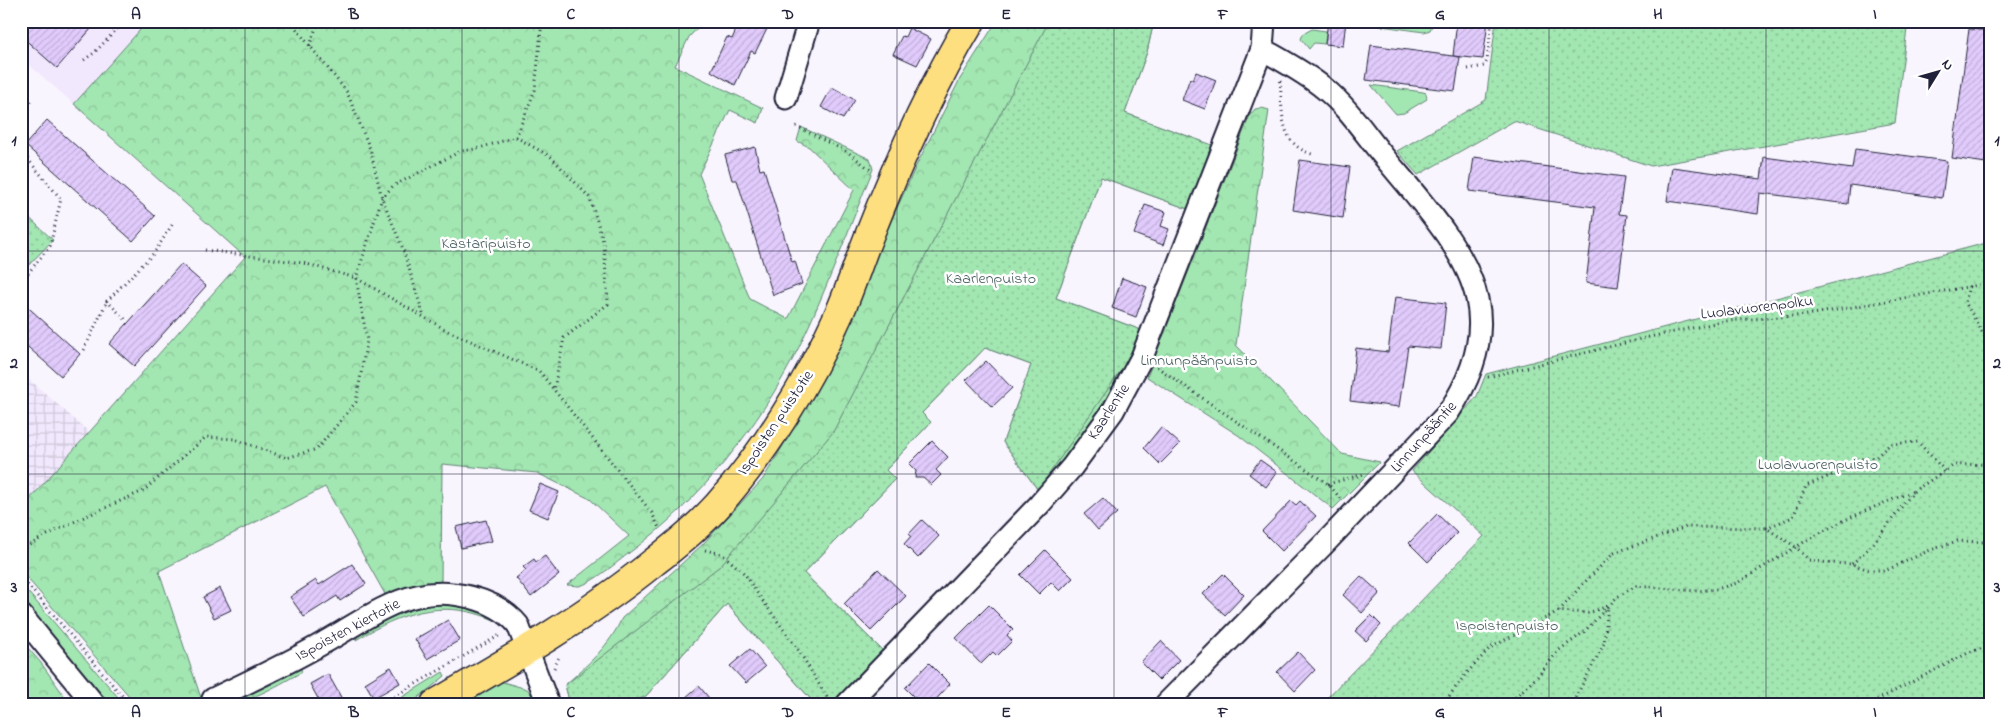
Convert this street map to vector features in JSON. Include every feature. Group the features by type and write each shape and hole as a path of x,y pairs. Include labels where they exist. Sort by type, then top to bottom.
{"main road":[{"name":"Ispoisten puistotie","path":"435,704 528,650 622,588 664,537 718,506 776,428 803,386 839,315 869,236 919,119 971,21"}],"street":[{"path":"786,98 809,21"},
{"name":"Kaarlentie","path":"847,704 1039,505 1072,467 1113,411 1142,357 1262,49 1264,21"},
{"name":"Linnunpääntie","path":"1166,704 1353,514 1448,414 1463,391 1470,374 1479,338 1477,301 1468,273 1455,248 1429,212 1340,102 1305,73 1262,49"},
{"name":"Ispoisten kiertotie","path":"214,699 276,670 392,604 418,595 442,593 498,607 509,614 518,625 548,704"},
{"path":"21,615 94,704"}],"path":[{"path":"84,60 94,53 125,21"},
{"path":"290,21 347,92 370,150 382,198 403,249 424,317"},
{"path":"310,47 318,21"},
{"path":"516,137 535,90 542,21"},
{"path":"1468,69 1484,66 1487,61 1492,21"},
{"path":"1280,78 1287,134 1293,144 1300,150 1312,154"},
{"path":"21,114 34,98"},
{"path":"796,126 850,153 876,174"},
{"path":"21,550 82,518 143,491 206,438 235,439 286,458 317,449 356,402 367,340 356,278 382,198 393,186 461,151 476,149 516,137 551,157 590,198 604,244 608,304 564,338 554,389"},
{"path":"21,150 61,199 50,246 21,282"},
{"path":"84,350 106,301 154,253 174,222"},
{"path":"206,250 303,263 356,278 448,330 539,371 652,513 664,537 722,554 745,574 754,590 799,651 831,704"},
{"name":"Luolavuorenpolku","path":"1470,374 1488,377 1497,376 1645,338 1725,321 1807,315 1990,282"},
{"path":"1969,286 1965,302 1990,346"},
{"path":"106,301 125,319"},
{"path":"1142,357 1328,484 1353,514"},
{"path":"1443,704 1465,675 1490,648 1559,611 1580,586 1614,553 1686,527 1766,528 1793,517 1806,486 1839,472 1859,458 1876,456 1890,444 1918,442 1944,472"},
{"path":"1508,704 1538,676 1558,651 1584,632 1617,596 1636,586 1697,591 1717,589 1737,583 1830,526 1914,490 1954,465 1990,464"},
{"path":"1328,484 1372,472"},
{"path":"1852,564 1872,545 1914,490"},
{"path":"1766,528 1796,547 1809,560 1852,564 1869,570 1887,570 1928,551 1957,542 1986,542 1990,544"},
{"path":"21,577 129,704"},
{"path":"1559,611 1588,613 1608,606"},
{"path":"1572,704 1604,644 1608,606"},
{"path":"381,704 507,631"},
{"path":"1874,704 1877,700 1970,652 1990,646"}],"shaded area":[{"path":"21,21 148,21 74,104 21,58"},
{"path":"21,372 89,432 21,509"}],"green space":[{"name":"Kastaripuisto","path":"148,21 704,21 689,37 675,66 763,108 758,123 730,110 699,174 750,299 788,319 854,190 809,147 797,141 801,127 870,159 873,169 809,325 783,377 766,405 747,433 704,486 655,532 605,572 579,586 567,585 629,536 590,499 537,473 442,464 441,586 386,596 325,487 159,571 203,704 136,704 21,571 21,509 245,257 74,104"},
{"name":"Kaarlenpuisto","path":"993,21 1154,21 1147,52 1125,113 1212,145 1188,209 1101,177 1056,298 1141,330 1109,394 1083,434 1038,490 1003,442 1031,365 985,348 922,413 931,422 886,470 895,479 804,573 883,651 831,704 815,704 727,604 646,696 628,704 570,704 565,685 604,646 622,618 702,545 763,479 811,399 916,166 960,79 993,27"},
{"name":"Kaarlenpuisto","path":"1049,21 1154,21 1147,52 1125,113 1212,145 1188,209 1101,177 1056,298 1141,330 1126,363 1038,490 1003,442 1031,365 985,348 922,413 931,422 886,470 895,479 804,573 883,651 831,704 815,704 727,604 646,696 628,704 570,704 565,685 720,566 833,432"},
{"path":"1365,21 1434,21 1430,30 1424,32 1367,24"},
{"path":"1496,21 1908,21 1895,123 1651,166 1514,121 1418,175 1397,151 1486,100"},
{"path":"1312,29 1326,31 1325,44 1314,43 1309,49 1301,39 1303,34"},
{"path":"1371,85 1423,92 1426,93 1427,99 1404,113 1396,114"},
{"name":"Linnunpäänpuisto","path":"1255,109 1269,110 1236,345 1342,454 1380,462 1333,509 1238,435 1147,377 1250,115"},
{"path":"21,210 53,240 21,273"},
{"name":"Luolavuorenpuisto","path":"1990,242 1990,704 1321,704 1484,536 1412,471 1477,396 1486,374"},
{"path":"21,584 124,704 110,704 21,600"},
{"path":"428,600 481,608 505,625 485,616 465,611 429,610 393,621 356,640 360,629"},
{"path":"21,640 41,663 70,704 21,704"},
{"path":"300,667 302,672 265,692 245,700 227,703"},
{"path":"443,672 445,676 410,704 391,704"},
{"path":"503,682 527,689 538,701 533,704 457,704 494,683"}],"building":[{"path":"21,21 98,21 57,68 21,36"},
{"path":"740,21 771,21 755,53 751,51 735,85 711,71 727,37 732,39"},
{"path":"1328,21 1346,21 1343,46 1325,44"},
{"path":"1457,21 1488,21 1483,59 1453,56"},
{"path":"909,28 931,39 917,65 893,54 902,36 905,37"},
{"path":"1969,29 1990,31 1990,137 1986,163 1952,158"},
{"path":"1371,45 1460,57 1455,91 1366,80"},
{"path":"1196,72 1216,80 1205,109 1182,100 1190,78 1193,80"},
{"path":"832,87 855,100 843,119 821,107"},
{"path":"47,120 155,216 133,241 25,145"},
{"path":"755,147 760,170 764,169 792,262 795,261 802,284 773,295 737,180 732,180 725,155"},
{"path":"1855,149 1947,161 1942,198 1850,185 1848,204 1760,193 1758,214 1667,201 1672,167 1761,179 1764,157 1852,169"},
{"path":"1474,157 1624,177 1619,214 1627,215 1618,287 1586,283 1595,207 1469,191"},
{"path":"1300,160 1350,167 1343,218 1293,210"},
{"path":"1145,205 1166,212 1161,226 1169,229 1163,245 1134,234"},
{"path":"181,264 206,286 134,366 109,344"},
{"path":"1122,278 1147,287 1136,317 1112,308"},
{"path":"1395,297 1446,303 1441,349 1408,346 1399,407 1350,401 1356,348 1388,352"},
{"path":"21,301 80,354 61,376 21,341"},
{"path":"986,361 1012,388 992,407 966,380"},
{"path":"1161,427 1180,444 1160,464 1144,448"},
{"path":"932,441 948,457 936,470 941,475 931,485 923,478 915,478 916,471 909,464"},
{"path":"1260,460 1277,472 1266,487 1249,474"},
{"path":"540,484 559,492 548,518 529,510"},
{"path":"1103,498 1117,513 1098,530 1084,514"},
{"path":"1291,501 1296,505 1300,501 1316,516 1282,551 1262,531"},
{"path":"1437,514 1457,533 1428,562 1409,543"},
{"path":"486,520 492,541 461,548 456,527"},
{"path":"922,520 939,536 918,558 904,544 911,536 909,534"},
{"path":"1045,550 1073,578 1060,591 1051,582 1039,594 1020,575"},
{"path":"545,556 559,575 531,597 516,578 526,570 523,567 534,559 536,562"},
{"path":"352,564 366,584 340,601 337,596 304,617 290,597 316,580 319,585"},
{"path":"878,569 906,596 871,631 844,604"},
{"path":"1223,574 1244,595 1225,615 1203,594"},
{"path":"1361,576 1380,593 1362,613 1343,595"},
{"path":"220,588 231,610 214,618 203,597"},
{"path":"989,605 1013,629 1007,635 1012,641 997,656 993,652 981,664 956,638"},
{"path":"1371,615 1381,625 1366,641 1355,631"},
{"path":"448,620 460,640 427,659 415,639"},
{"path":"1161,641 1179,660 1159,680 1141,662"},
{"path":"750,649 765,667 746,683 730,666"},
{"path":"1298,652 1315,670 1295,691 1277,672"},
{"path":"929,663 950,684 932,704 921,704 905,688"},
{"path":"391,667 400,683 374,698 365,683"},
{"path":"328,674 342,699 334,704 321,704 310,684"},
{"path":"699,686 714,704 678,704"}],"park label":[{"name":"Ispoistenpuisto","path":"1507,626"}]}
